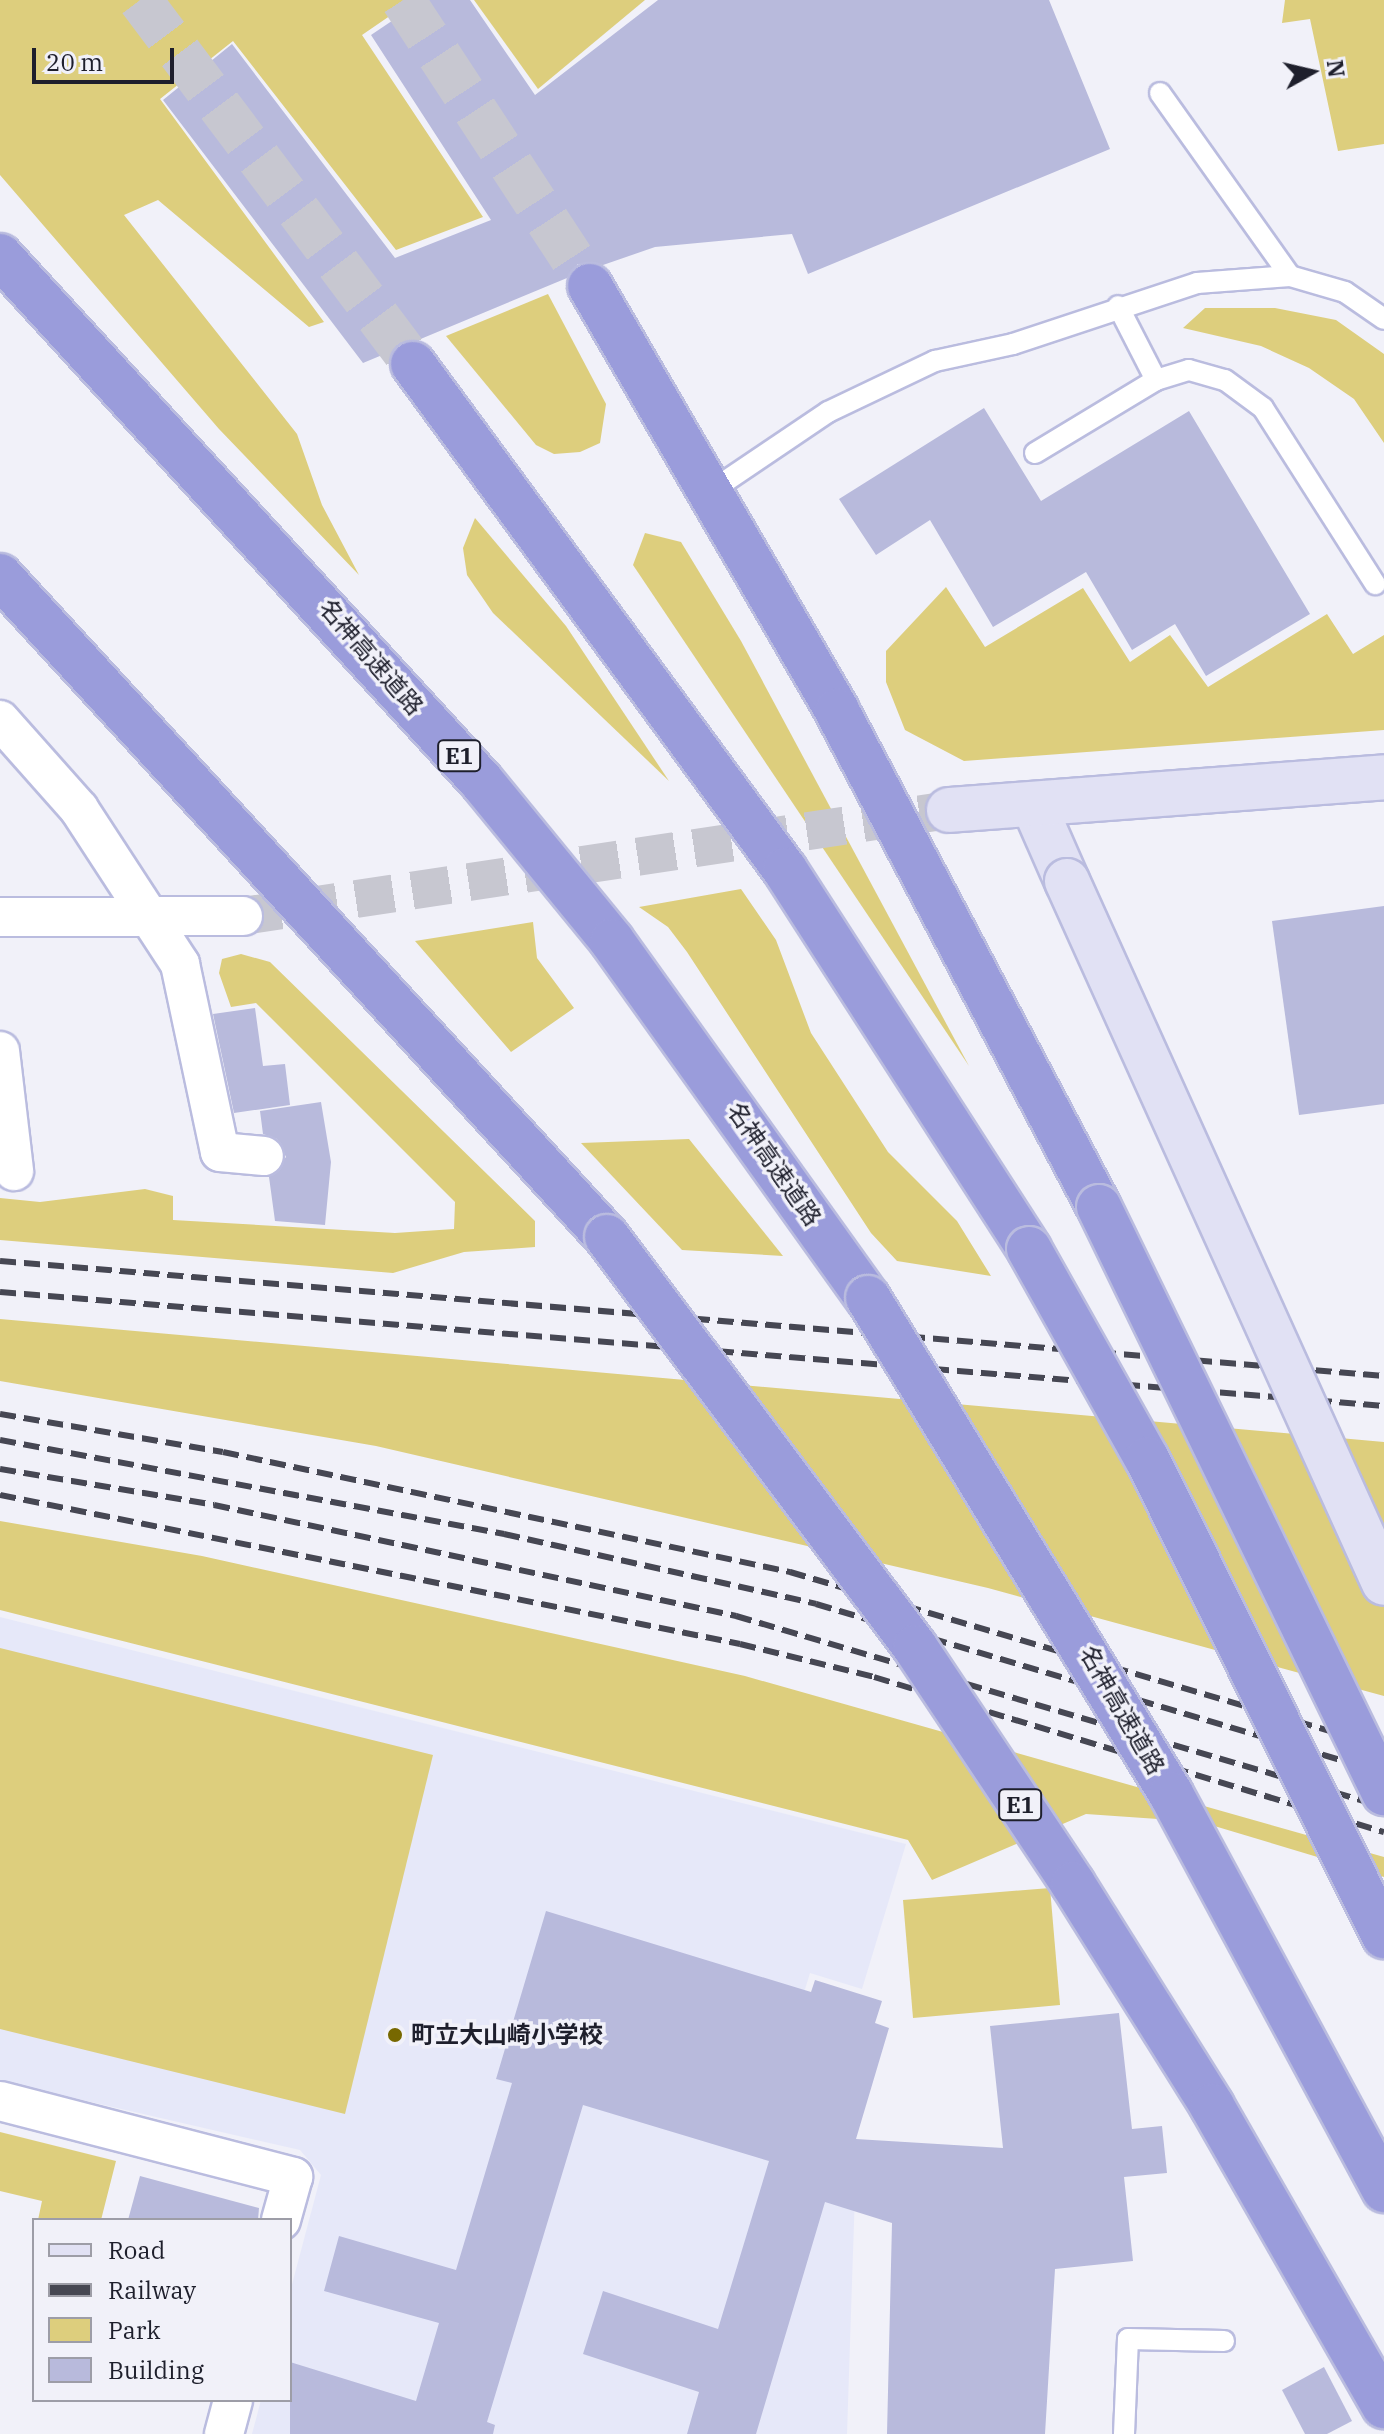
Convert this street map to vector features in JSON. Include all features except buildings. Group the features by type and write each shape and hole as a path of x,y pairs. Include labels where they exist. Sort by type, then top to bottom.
{"highway":[{"name":"名神高速道路","path":"0,256 482,782 621,954 868,1298 1171,1794 1384,2190"},
{"path":"590,286 837,711 1099,1207 1384,1793"},
{"path":"413,364 785,870 1029,1249 1147,1459 1384,1936"},
{"name":"E1","path":"0,576 607,1237 915,1647 1064,1871 1212,2106 1384,2406"}],"street":[{"path":"0,720 79,809 180,964 220,1152 264,1156"},
{"path":"949,810 1034,806 1384,777"},
{"path":"1034,806 1384,1583"},
{"path":"0,917 151,922 243,916"},
{"path":"0,1051 14,1171"},
{"path":"0,2101 293,2177 282,2218"},
{"path":"224,2434 232,2402"}],"lane":[{"path":"1160,93 1290,276"},
{"path":"711,491 828,412 935,361 1013,344 1118,306 1197,283 1290,276 1345,292 1384,319"},
{"path":"1118,306 1156,380"},
{"path":"1035,453 1156,380 1189,370 1225,380 1263,408 1375,584"},
{"path":"1124,2434 1128,2339 1224,2341"}],"shaded area":[{"name":"町立大山崎小学校","path":"0,1617 906,1844 862,1989 810,1973 762,2130 856,2162 847,2434 252,2434 260,2402 292,2402 292,2284 321,2175 300,2150 0,2081"}],"green space":[{"path":"0,0 413,0 362,35 483,217 396,250 233,41 160,99 324,322 309,327 158,200 124,215 297,434 322,505 359,575 219,429 0,175"},
{"path":"474,0 645,0 538,89"},
{"path":"1285,0 1384,0 1384,144 1338,151 1310,19 1282,23"},
{"path":"548,294 606,404 600,443 580,452 554,454 536,445 446,336"},
{"path":"1205,308 1275,308 1336,320 1384,354 1384,443 1354,399 1309,368 1261,346 1183,328"},
{"path":"475,518 566,626 669,781 493,613 467,575 463,548"},
{"path":"645,533 681,542 741,641 969,1066 633,565"},
{"path":"946,587 985,647 1083,588 1130,662 1170,635 1208,687 1327,614 1353,654 1384,635 1384,730 964,761 905,730 886,682 886,651"},
{"path":"741,889 776,940 811,1033 888,1152 957,1221 991,1276 897,1261 871,1233 687,952 668,927 639,907"},
{"path":"533,922 537,958 574,1008 511,1052 415,941"},
{"path":"241,954 270,962 535,1221 535,1247 464,1252 393,1273 0,1240 0,1198 40,1202 145,1189 173,1196 173,1220 395,1233 454,1229 455,1202 256,1003 231,1007 219,973 222,959"},
{"path":"689,1139 783,1256 682,1250 581,1143"},
{"path":"0,1319 1384,1442 1384,1696 988,1588 376,1446 0,1381"},
{"path":"0,1521 202,1556 745,1676 1384,1857 1384,1877 1201,1822 1086,1814 932,1880 908,1840 0,1610"},
{"path":"0,1648 433,1755 345,2114 0,2029"},
{"path":"1050,1888 1060,2005 913,2018 903,1900"},
{"path":"0,2132 116,2161 102,2218 38,2218 42,2201 0,2191"}],"tunnel":[{"path":"140,0 413,364"},
{"path":"403,0 590,286"},
{"path":"243,916 949,810"}],"railway":[{"path":"0,1261 1384,1376"},
{"path":"0,1292 1384,1406"},
{"path":"0,1414 223,1452 790,1572 1384,1747"},
{"path":"0,1440 504,1534 816,1604 1384,1773"},
{"path":"0,1469 214,1505 736,1616 1384,1807"},
{"path":"0,1495 740,1644 874,1677 1384,1832"}],"place":[{"name":"町立大山崎小学校","path":"395,2035"}]}
